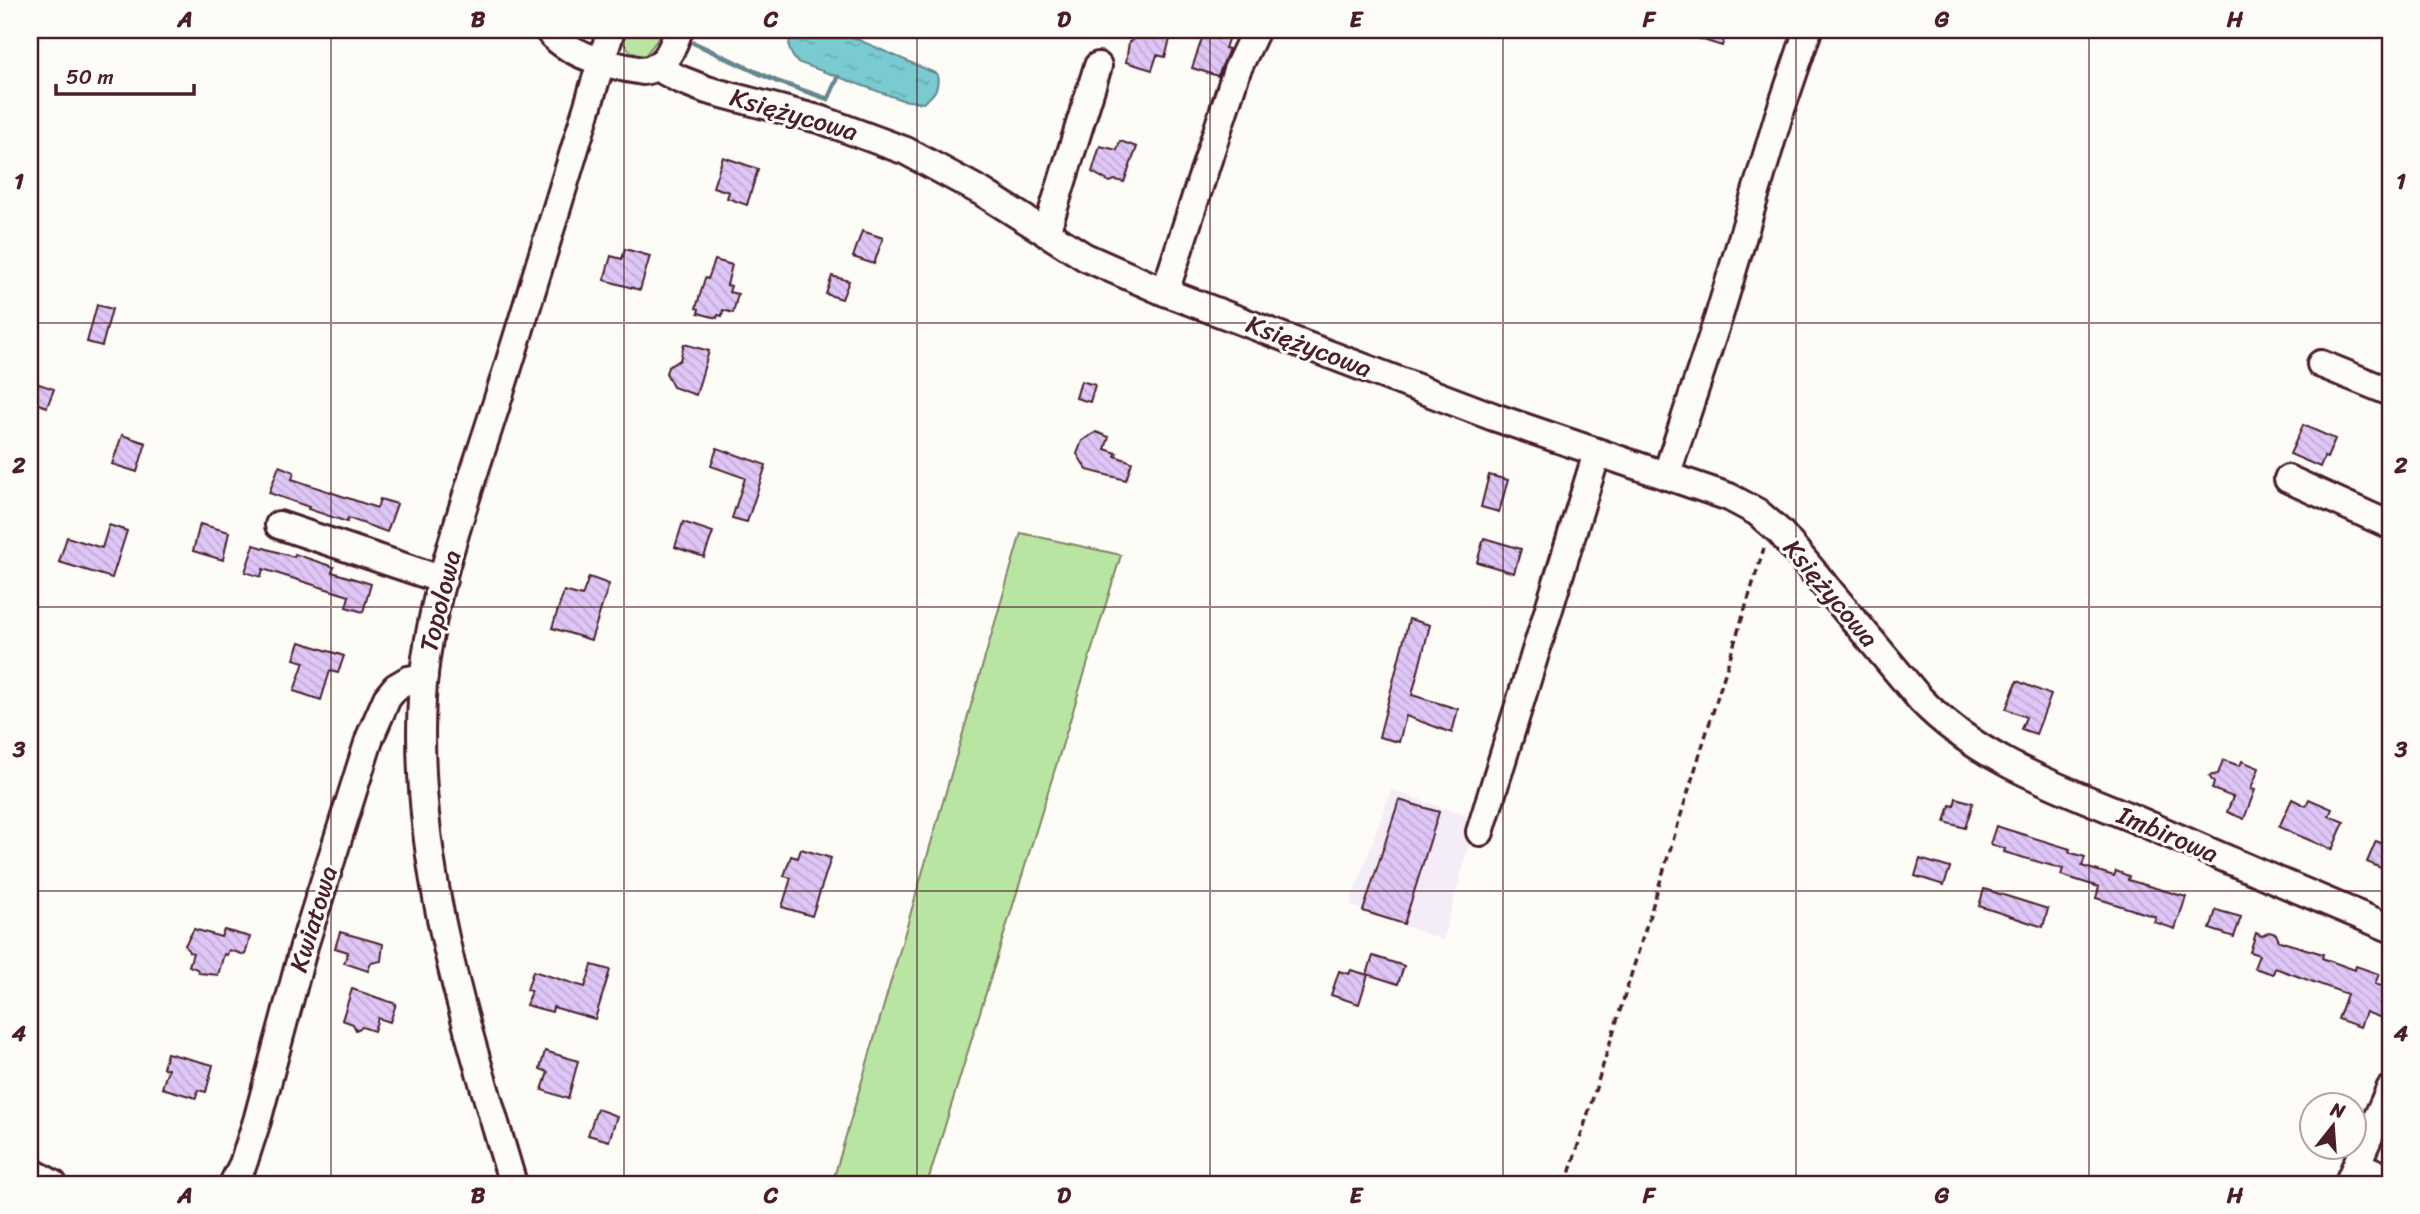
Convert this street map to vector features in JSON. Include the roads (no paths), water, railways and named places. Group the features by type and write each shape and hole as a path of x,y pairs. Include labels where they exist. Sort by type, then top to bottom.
{"street":[{"name":"Księżycowa","path":"548,30 555,39 574,53 643,71 657,67 707,90 794,111 888,143 982,192 1085,257 1165,292 1494,417 1730,497 1757,512 1776,528 1811,566 1921,700 1952,729"},
{"name":"Topolowa","path":"513,1184 467,1029 440,919 429,843 422,764 424,677 429,637 443,580 611,30"},
{"path":"657,67 668,56 678,30"},
{"path":"1165,292 1237,70 1256,30"},
{"path":"1667,476 1720,316 1778,118 1808,30"},
{"path":"1046,233 1098,66"},
{"path":"2321,364 2390,392"},
{"path":"1480,832 1597,453"},
{"path":"2288,479 2390,525"},
{"path":"279,525 443,580"},
{"name":"Kwiatowa","path":"233,1184 243,1164 257,1121 304,946 370,737 380,711 396,687 408,680 424,677"},
{"name":"Imbirowa","path":"1952,729 2010,766 2390,928"},
{"path":"2390,1088 2353,1175 2390,1179"},
{"path":"30,1171 53,1184"}],"water":[{"path":"794,30 836,30 937,74 937,87 923,103 902,100 797,62 789,46"}],"waterway":[{"path":"653,30 659,32"},
{"path":"694,43 776,81 828,99 838,77"}]}
